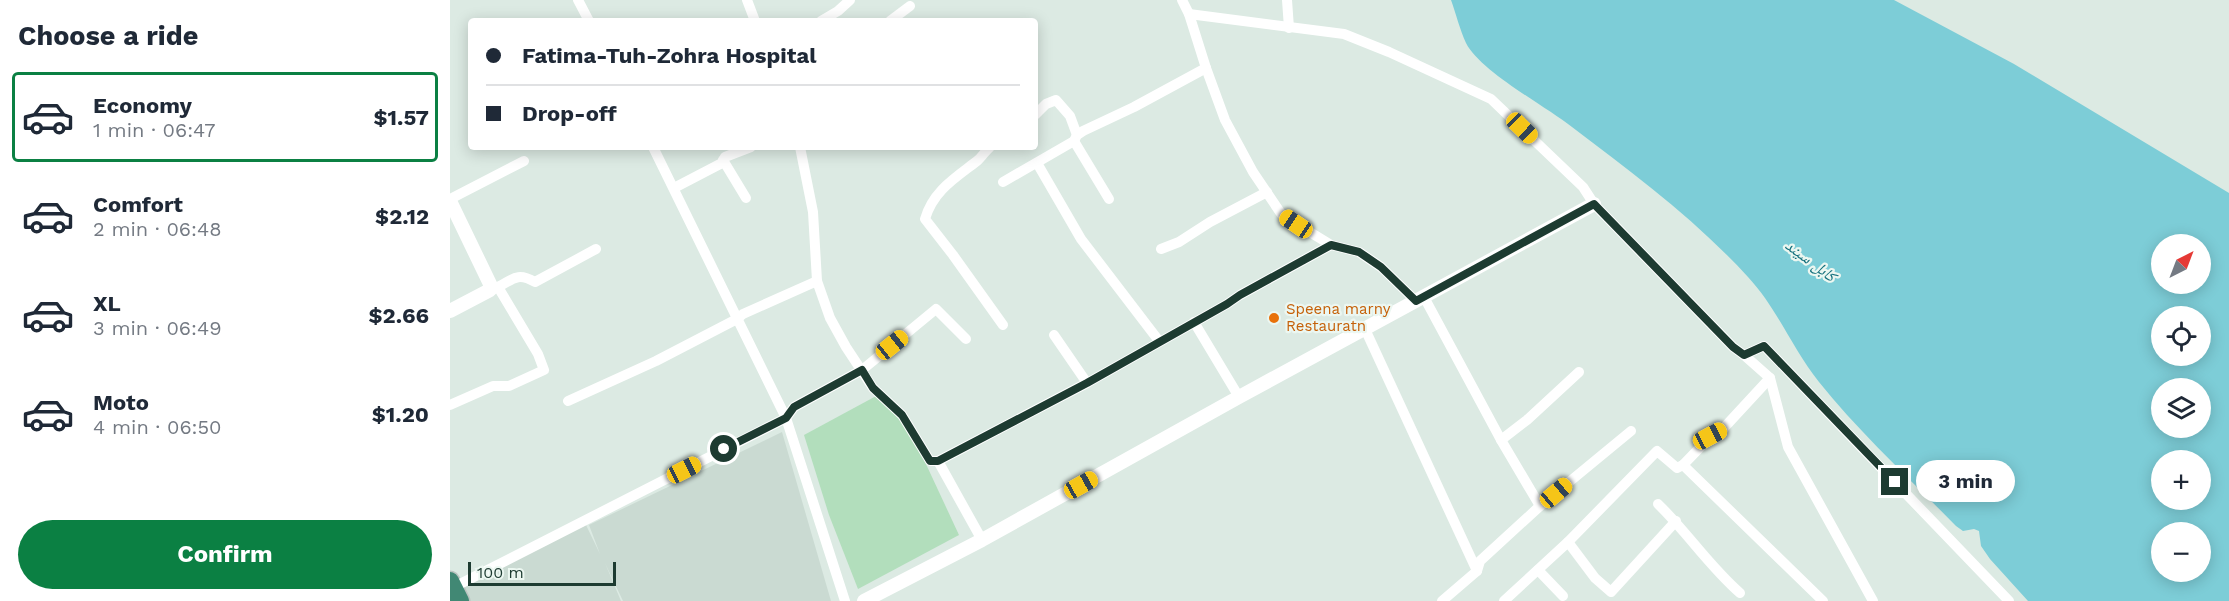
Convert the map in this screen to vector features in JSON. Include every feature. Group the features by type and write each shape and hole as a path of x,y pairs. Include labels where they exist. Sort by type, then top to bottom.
{"street":[{"path":"578,0 587,18"},
{"path":"747,0 754,18"},
{"path":"826,18 850,0"},
{"path":"1182,0 1189,14 1225,120 1253,172 1282,214 1331,245 1359,252 1420,299 1540,506"},
{"path":"1287,0 1289,28"},
{"path":"894,18 910,6"},
{"path":"1189,14 1344,34 1491,99 1583,187 1594,204 1733,347 1770,378 1788,447 1873,601"},
{"path":"1003,182 1076,138 1206,68"},
{"path":"1038,112 1046,104 1056,100 1070,116 1076,138 1109,199"},
{"path":"655,150 786,418 845,601"},
{"path":"723,155 740,150"},
{"path":"801,150 813,212 817,280 830,318 873,388 902,415 930,461 938,461 1087,383 1331,245"},
{"path":"987,150 945,185 929,206 925,219 1003,326"},
{"path":"674,188 722,163 723,155"},
{"path":"723,155 746,198"},
{"path":"450,405 493,386 510,386 544,370 538,354 494,289 450,200 524,161"},
{"path":"1037,163 1081,239 1159,341"},
{"path":"1161,249 1179,242 1210,222 1267,192"},
{"path":"864,601 982,540 1594,204"},
{"path":"450,311 513,277 527,278 535,282 596,249"},
{"path":"568,401 656,361 743,314 817,280"},
{"path":"453,590 471,578 786,418 794,407 862,370 936,309 966,339"},
{"path":"1194,322 1239,397"},
{"path":"1365,329 1477,571"},
{"path":"1054,334 1087,383"},
{"path":"1744,355 1764,346 2009,601"},
{"path":"1501,440 1527,420 1579,372"},
{"path":"1504,601 1568,542 1657,451 1677,468 1683,465 1710,436 1721,431 1770,378"},
{"path":"1442,601 1477,571 1480,561 1540,506 1631,431"},
{"path":"938,461 982,540"},
{"path":"1683,465 1823,601"},
{"path":"1658,504 1676,521 1713,568 1740,593"},
{"path":"1568,542 1595,578 1611,592 1676,521"},
{"path":"1538,570 1563,596"}],"shaded area":[{"path":"782,432 831,601 623,601 605,563 621,601 465,601 458,587 586,525 600,554 589,525"}],"green space":[{"path":"878,395 912,434 959,535 858,589 829,515 804,435"}],"water":[{"name":"کابل سيند","path":"1451,0 1894,0 2014,64 2229,193 2229,601 2028,601 1990,559 1981,546 1979,531 1974,529 1963,531 1956,526 1835,401 1809,369 1758,289 1728,256 1641,180 1485,65 1473,54 1460,27"}],"place":[{"name":"Speena marny Restauratn","path":"1274,318"}],"route":[{"path":"724,449 786,418 794,407 862,370 873,388 902,415 930,461 938,461 1087,383 1331,245 1359,252 1381,267 1416,301 1594,204 1733,347 1744,355 1764,346 1895,482"}]}
